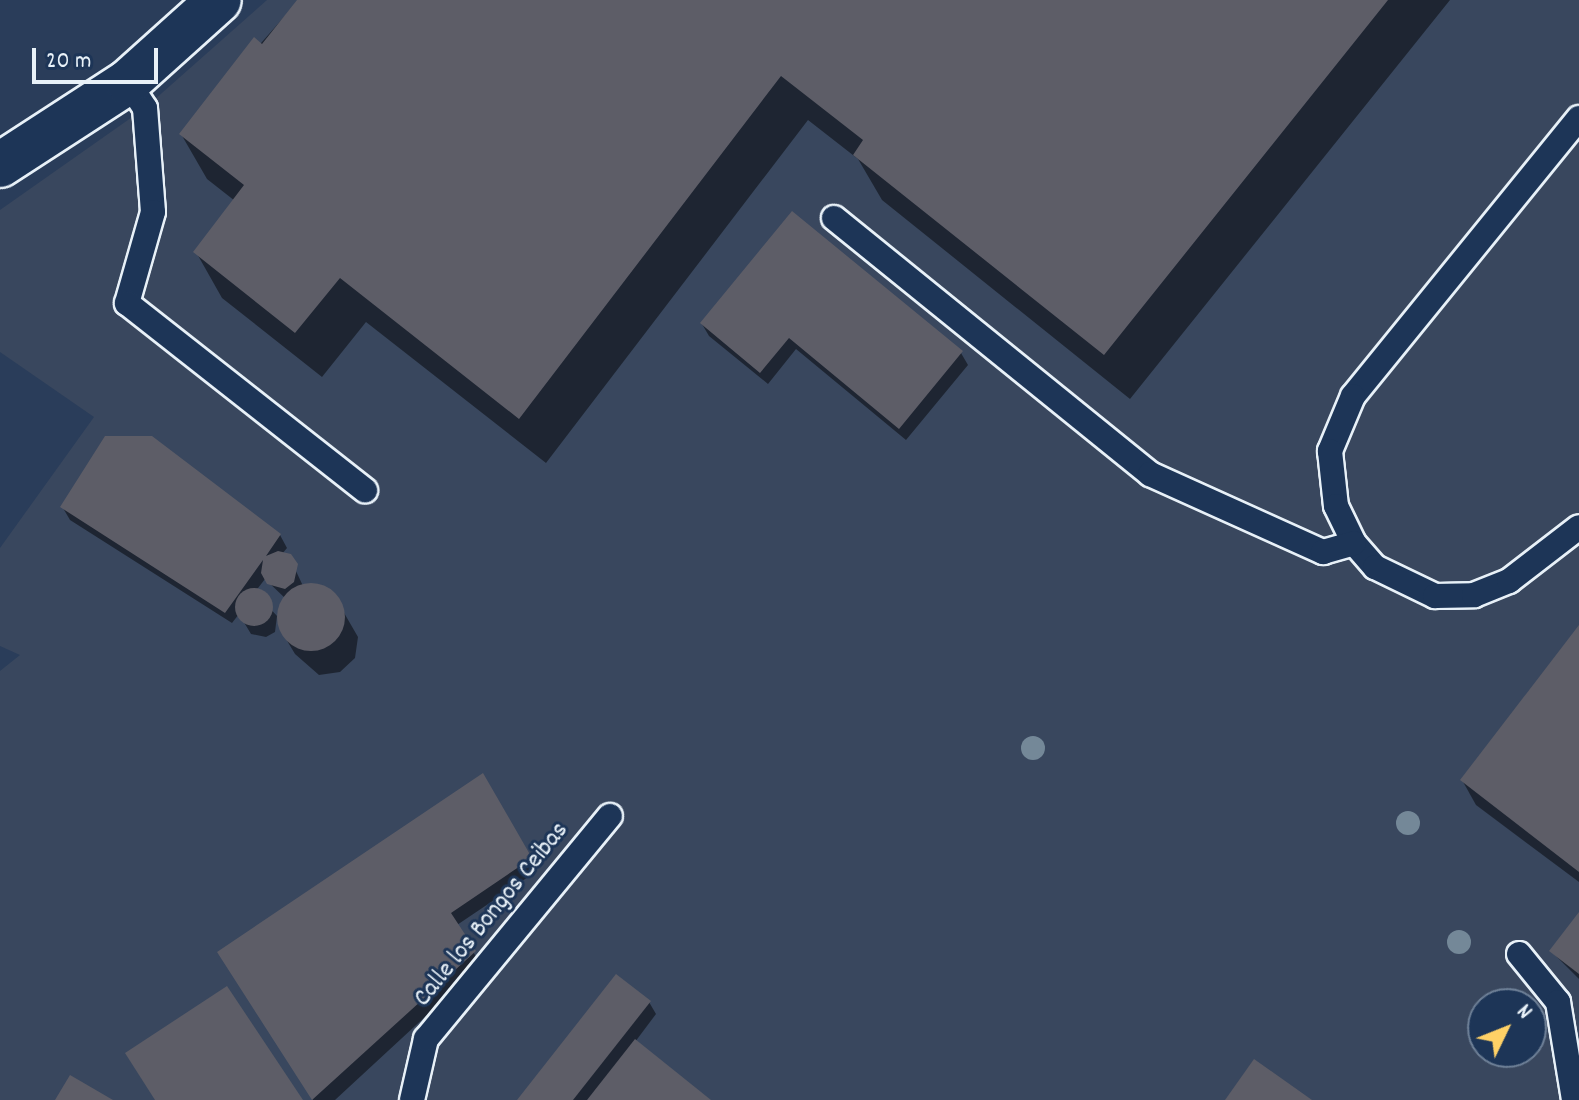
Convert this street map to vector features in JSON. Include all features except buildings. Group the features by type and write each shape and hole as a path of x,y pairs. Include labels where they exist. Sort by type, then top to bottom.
{"street":[{"path":"0,165 128,82 219,0"}],"lane":[{"path":"128,82 145,108 153,212 127,303 365,490"},
{"path":"1579,118 1353,396 1330,451 1336,506 1354,543 1375,567 1435,596 1474,595 1509,581 1579,527"},
{"path":"834,218 1150,474 1323,552 1354,543"},
{"name":"Calle los Bongos Ceibas","path":"412,1100 426,1039 610,816"},
{"path":"1519,954 1558,1002 1574,1100"}],"shaded area":[{"path":"267,0 1579,0 1579,1100 0,1100 0,671 20,655 0,646 0,548 94,417 0,352 0,210 145,108"}]}
